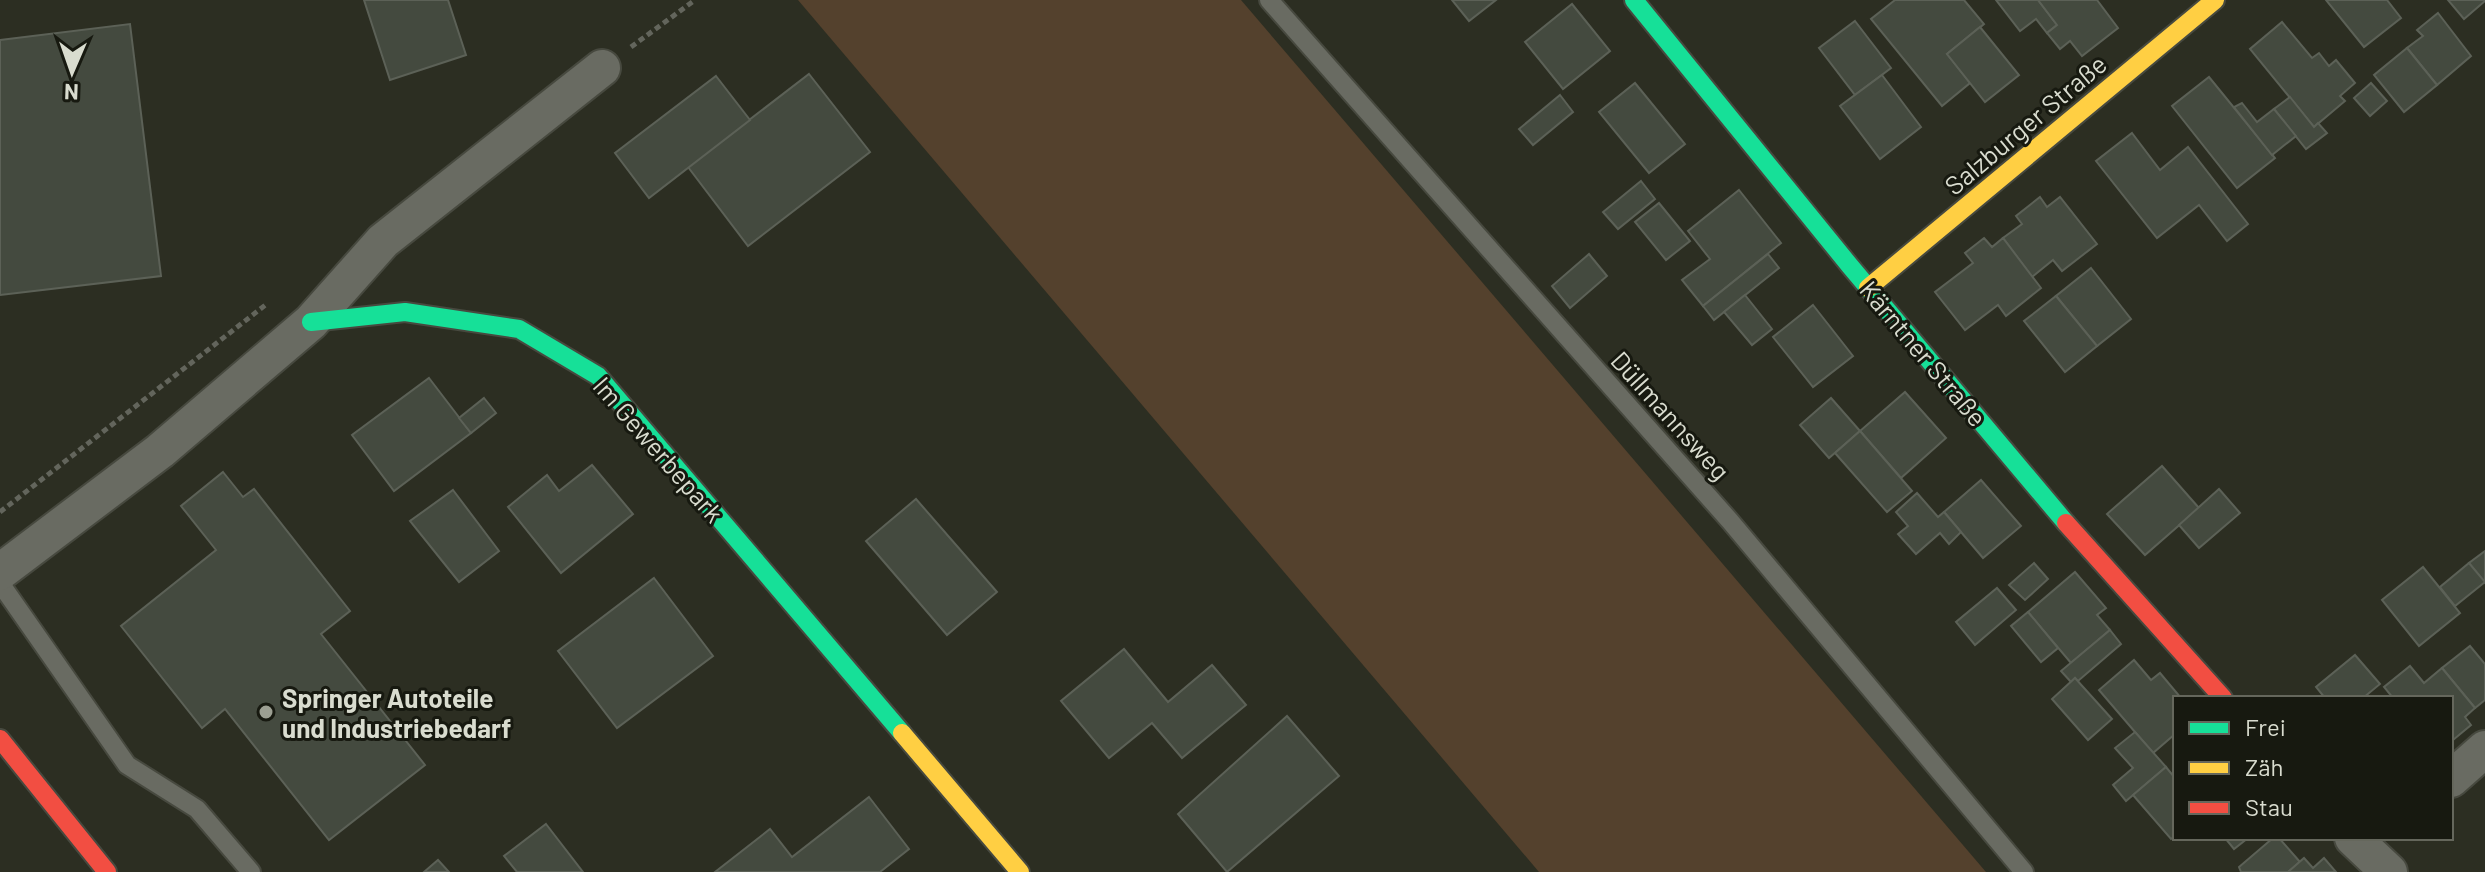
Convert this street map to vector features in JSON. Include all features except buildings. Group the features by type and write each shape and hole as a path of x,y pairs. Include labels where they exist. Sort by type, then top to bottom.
{"street":[{"name":"Kärntner Straße","path":"1634,0 1868,288 2139,608 2221,696"},
{"name":"Salzburger Straße","path":"1868,288 2215,0"},
{"path":"0,572 160,451 311,322 383,241 602,68"},
{"name":"Im Gewerbepark","path":"311,322 405,312 519,329 598,376 1020,872"},
{"path":"0,739 107,872"},
{"path":"2453,777 2485,749"}],"lane":[{"name":"Düllmannsweg","path":"1269,0 1730,521 2024,872"},
{"path":"0,583 127,765 197,809 251,872"}],"path":[{"path":"602,68 695,0"},
{"path":"0,512 272,299"}],"shaded area":[{"path":"798,0 1241,0 1986,872 1539,872"}],"traffic: fast":[{"path":"1634,0 1850,266 2066,523"},
{"path":"311,322 405,312 519,329 598,376 902,733"}],"traffic: slow":[{"path":"1868,288 2215,0"},
{"path":"902,733 1020,872"}],"traffic: jam":[{"path":"2066,523 2221,696"},
{"path":"0,739 107,872"}],"place":[{"name":"Springer Autoteile und Industriebedarf","path":"266,712"}]}
